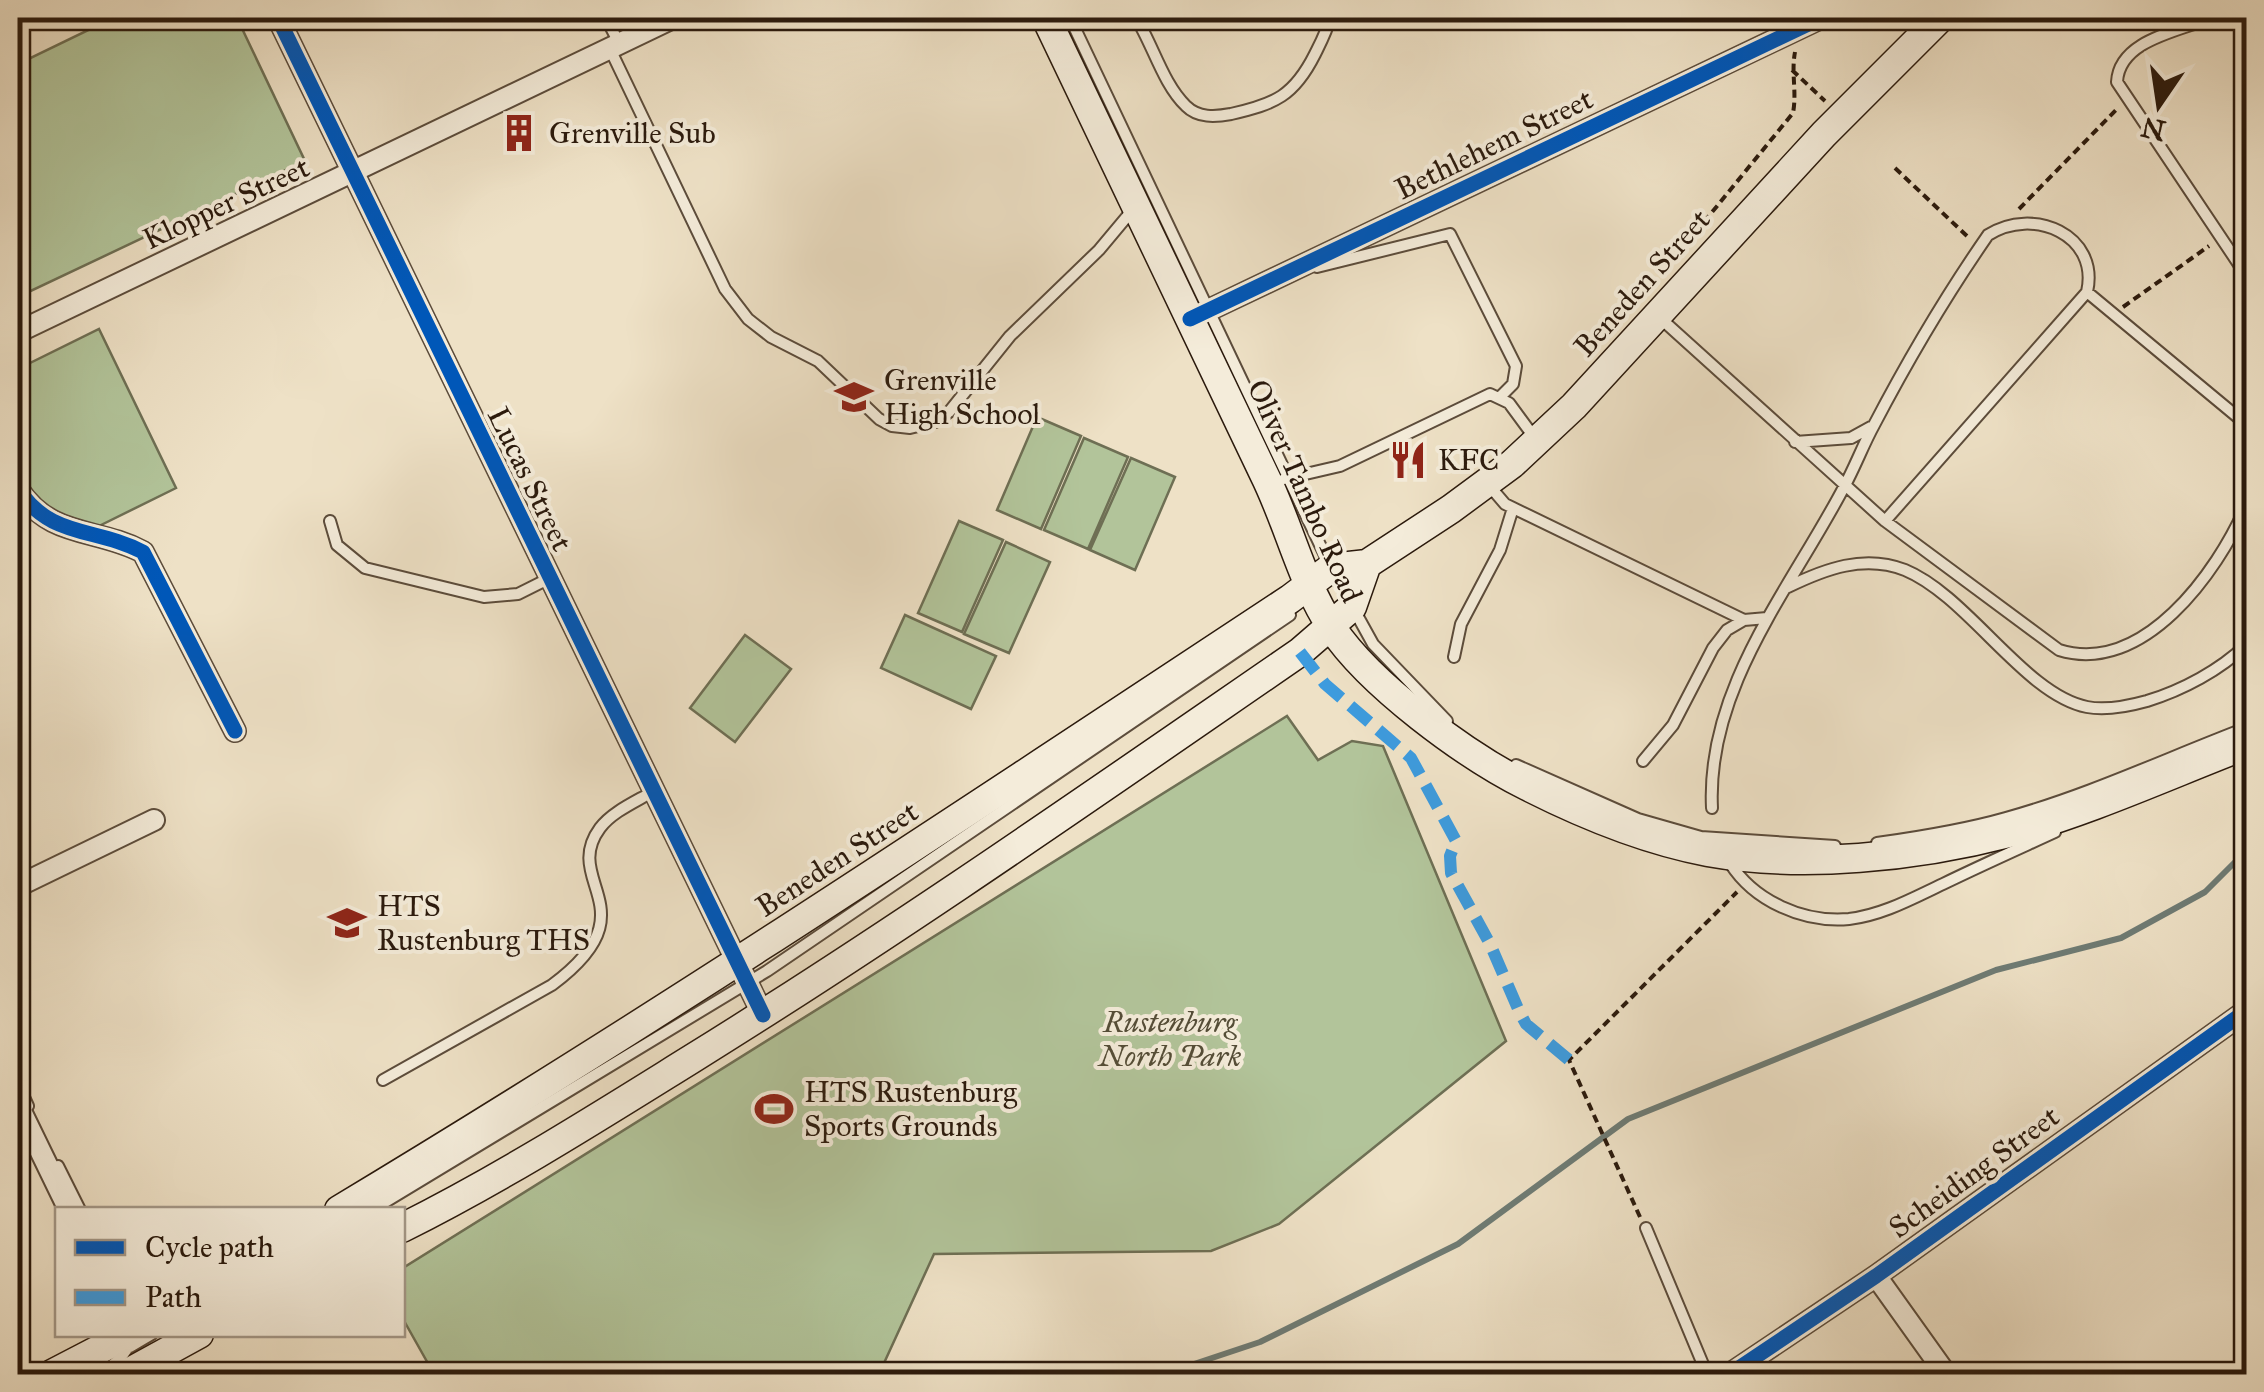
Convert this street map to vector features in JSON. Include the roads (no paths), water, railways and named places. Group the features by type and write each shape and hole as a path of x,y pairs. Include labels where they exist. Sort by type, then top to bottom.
{"main road":[{"name":"Oliver Tambo Road","path":"1046,18 1136,206 1198,314 1278,481 1323,582 1331,627 1397,695 1446,738 1496,771 1564,805 1636,834 1710,852 1774,858 1866,858 2008,833 2090,806 2242,741"},
{"name":"Beneden Street","path":"343,1207 741,973 853,889 1323,582 1367,564 1487,483 1537,442 1824,134 1940,18"},
{"path":"405,1227 488,1186 763,1016 1300,652 1352,607 1367,564"},
{"path":"52,1374 136,1346 183,1337"}],"street":[{"name":"Lucas Street","path":"278,18 763,1016"},
{"name":"Klopper Street","path":"18,332 673,18"},
{"name":"Bethlehem Street","path":"1198,314 1821,18"},
{"path":"18,489 33,510 52,523 143,552 235,731"},
{"path":"18,886 154,820"},
{"name":"Scheiding Street","path":"1730,1374 1876,1276 2246,1010"},
{"path":"18,1105 67,1207"},
{"path":"1876,1276 1946,1374"}],"lane":[{"path":"606,18 724,289 760,328 818,361 867,410 892,426 910,428 936,422 949,412 1010,336 1099,250 1136,206"},
{"path":"1070,18 1198,314"},
{"path":"1136,18 1188,109 1201,115 1223,115 1274,103 1292,90 1309,67 1330,18"},
{"path":"2211,18 2126,54 2118,69 2117,82 2246,275"},
{"path":"1712,808 1713,760 1732,692 1767,618 1844,486 1874,425 1988,235 2006,224 2042,224 2072,242 2089,268 2087,292 1885,521"},
{"path":"1278,278 1450,234 1516,366 1513,384 1500,396"},
{"path":"2087,292 2246,424"},
{"path":"1658,316 1885,521 2059,650 2090,656 2110,654 2132,644 2178,608 2202,582 2246,506"},
{"path":"1278,481 1340,466 1490,394 1509,402 1537,442"},
{"path":"1795,442 1851,438 1874,425"},
{"path":"1487,483 1505,504 1744,620"},
{"path":"1454,658 1461,624 1500,550 1513,508"},
{"path":"330,521 337,545 366,568 484,597 518,594 548,579"},
{"path":"1787,587 1824,570 1864,562 1904,570 1939,590 2050,691 2086,707 2126,707 2160,697 2203,677 2246,644"},
{"path":"1323,582 1352,607 1372,644 1408,684 1464,733 1505,760 1580,795 1638,819 1701,837 1850,847 1941,834 2006,818 2242,741"},
{"path":"1642,761 1673,725 1713,648 1727,630 1744,620 1767,618"},
{"path":"1730,863 1744,885 1780,907 1816,918 1848,919 1885,911 2242,741"},
{"path":"383,1080 552,985 577,966 594,945 602,925 600,894 592,874 593,840 607,820 652,792"},
{"path":"377,1207 741,973"},
{"path":"18,1084 79,1207"},
{"path":"1646,1228 1708,1374"},
{"path":"76,1374 136,1346"},
{"path":"98,1374 136,1346"}],"waterway":[{"path":"1164,1374 1260,1342 1458,1244 1628,1119 1996,970 2121,938 2205,892 2246,851"}],"place":[{"name":"Grenville Sub","path":"519,133"},
{"name":"Grenville High School","path":"854,397"},
{"name":"KFC","path":"1408,460"},
{"name":"HTS Rustenburg THS","path":"347,923"},
{"name":"HTS Rustenburg Sports Grounds","path":"774,1109"}],"park label":[{"name":"Rustenburg North Park","path":"1170,1039"}]}
